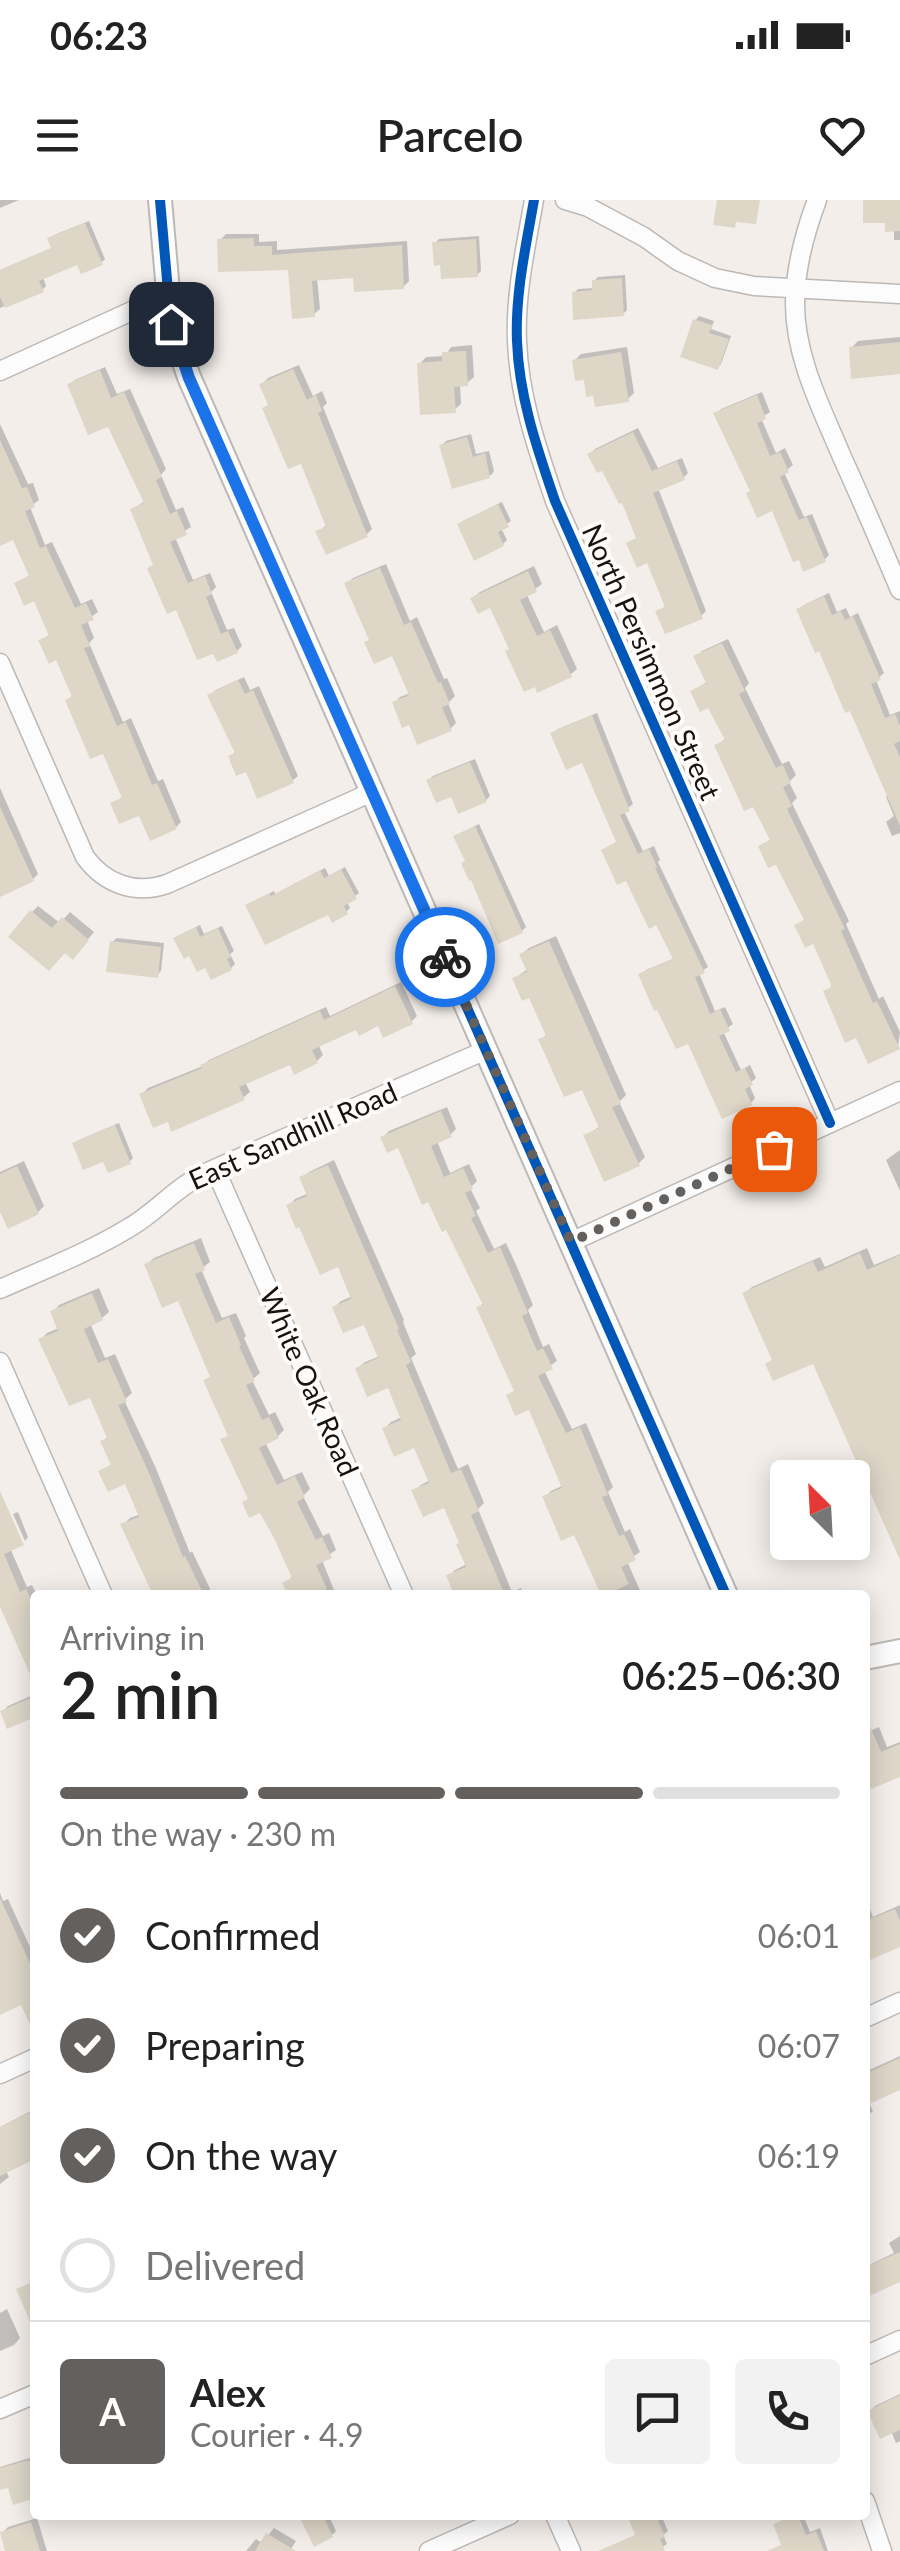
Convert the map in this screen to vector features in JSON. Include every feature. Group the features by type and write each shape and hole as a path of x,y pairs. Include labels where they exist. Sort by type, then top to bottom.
{"street":[{"path":"160,200 171,324 189,378 724,1590"},
{"name":"North Persimmon Street","path":"534,200 516,338 535,446 830,1123"},
{"path":"565,200 588,206 708,276 754,286 900,294"},
{"path":"817,200 796,288 798,337 808,373 900,590"},
{"path":"0,371 167,295"},
{"path":"0,663 85,857 106,878 123,886 145,889 166,884 372,792"},
{"name":"East Sandhill Road","path":"0,1289 131,1227 188,1182 486,1050"},
{"path":"571,1242 900,1091"},
{"name":"White Oak Road","path":"215,1169 402,1590"},
{"path":"0,1362 101,1590"},
{"path":"870,1657 900,1651"},
{"path":"870,2016 900,2002"},
{"path":"0,2074 30,2060"},
{"path":"870,2354 900,2340"},
{"path":"0,2410 30,2396"},
{"path":"870,2516 882,2551"},
{"path":"430,2551 499,2520"},
{"path":"558,2520 571,2551"}],"building":[{"path":"717,200 760,200 756,224 736,222 735,228 713,225"},
{"path":"863,200 900,200 900,231 885,232 885,223 863,223"},
{"path":"85,223 103,265 81,274 77,265 39,281 44,292 5,308 0,297 0,270 51,248 47,238"},
{"path":"254,238 254,246 272,246 272,255 402,245 404,289 354,292 353,278 312,281 315,317 292,319 288,270 218,272 217,239"},
{"path":"476,239 478,277 441,279 440,265 434,266 432,242"},
{"path":"622,278 624,316 573,320 572,292 592,290 592,280"},
{"path":"693,319 712,325 709,333 729,339 718,370 680,357"},
{"path":"900,342 900,374 851,379 849,347"},
{"path":"466,351 468,386 454,387 456,413 420,415 417,363 442,361 442,352"},
{"path":"621,352 629,402 595,407 593,396 586,397 584,380 575,381 572,360"},
{"path":"293,369 307,400 316,395 322,411 318,413 368,537 326,555 315,531 326,527 301,464 288,469 262,408 268,405 259,384"},
{"path":"100,370 111,398 124,392 162,477 156,480 170,514 177,511 187,535 170,542 188,583 205,576 212,594 206,597 221,634 228,631 238,653 217,662 213,654 197,660 176,610 167,614 147,568 153,565 130,509 144,503 108,427 88,435 67,384"},
{"path":"757,395 766,419 757,423 770,456 780,452 789,472 780,477 799,520 807,517 826,562 803,572 799,560 793,562 772,511 757,518 746,493 750,491 713,413"},
{"path":"633,432 652,471 677,461 685,480 653,493 703,619 665,634 655,611 665,607 647,563 637,568 626,543 636,538 622,503 619,504 602,471 597,473 587,454"},
{"path":"467,437 473,457 485,453 490,478 452,489 439,445"},
{"path":"0,440 35,507 25,511 40,548 46,546 75,608 86,603 94,620 81,625 90,646 84,648 117,726 126,722 152,785 157,783 177,829 150,841 139,816 119,824 110,803 122,798 103,754 90,759 65,700 72,697 56,660 49,664 38,640 49,636 34,601 24,606 14,583 29,576 13,540 0,546"},
{"path":"498,504 509,527 498,532 504,546 474,561 457,524"},
{"path":"380,568 404,625 411,622 450,704 442,707 452,731 417,745 409,725 402,728 392,702 409,695 392,656 374,664 364,642 369,640 344,583"},
{"path":"528,571 537,592 520,600 537,636 550,630 572,677 537,693 535,687 524,692 490,608 478,614 470,598"},
{"path":"824,596 832,615 841,611 845,620 853,616 881,680 871,684 885,718 895,714 900,726 900,741 894,744 900,757 900,826 850,711 845,713 796,609"},
{"path":"722,643 745,691 739,694 776,768 783,765 791,783 783,787 792,806 787,809 845,929 841,931 873,1003 877,1001 900,1049 868,1064 856,1038 845,1043 823,991 832,987 813,944 805,948 794,925 804,920 776,865 768,868 758,846 770,840 753,807 744,811 714,745 725,740 708,708 700,712 690,691 706,683 693,656"},
{"path":"238,680 245,694 253,690 294,783 257,799 246,772 236,776 228,756 235,753 207,695"},
{"path":"592,715 630,811 620,815 638,854 649,849 705,973 695,977 710,1014 720,1009 730,1031 719,1036 736,1072 745,1068 753,1085 745,1089 752,1105 722,1119 688,1044 676,1049 638,974 673,959 656,925 649,929 626,881 617,885 601,850 616,842 582,763 566,770 550,733"},
{"path":"470,762 487,802 458,814 451,797 436,803 426,780"},
{"path":"0,807 34,881 0,897"},
{"path":"475,826 523,933 498,944 453,836"},
{"path":"341,869 357,899 344,906 348,914 332,923 328,915 265,945 245,905 320,870 324,878"},
{"path":"30,910 52,928 62,917 89,940 73,960 65,953 49,971 8,937"},
{"path":"196,927 200,937 218,928 231,957 227,959 232,970 211,980 205,968 197,972 189,956 184,959 173,938"},
{"path":"110,941 161,947 158,978 106,972"},
{"path":"549,941 621,1104 612,1107 640,1166 604,1182 583,1135 599,1128 582,1090 564,1097 538,1039 546,1036 529,998 522,1001 512,978 527,972 519,954"},
{"path":"395,986 413,1024 383,1038 378,1026 359,1036 356,1030 312,1050 318,1063 294,1075 290,1065 239,1087 245,1100 171,1132 168,1122 153,1128 139,1094 320,1011 324,1020"},
{"path":"441,1111 452,1137 431,1146 444,1177 463,1168 473,1189 465,1193 476,1216 471,1218 488,1253 500,1247 528,1313 522,1316 537,1351 543,1348 553,1369 538,1376 566,1433 580,1427 608,1495 602,1497 619,1536 624,1534 636,1560 621,1567 629,1584 616,1590 599,1590 574,1535 561,1541 542,1496 562,1488 529,1410 515,1416 506,1395 514,1391 476,1307 483,1305 446,1230 442,1232 428,1202 422,1205 398,1148 387,1153 380,1137"},
{"path":"115,1125 131,1164 108,1173 103,1162 83,1170 72,1143"},
{"path":"328,1165 399,1329 411,1362 406,1365 451,1473 461,1469 479,1511 471,1515 503,1590 452,1590 446,1575 466,1567 456,1544 459,1543 444,1508 423,1517 411,1490 429,1483 414,1448 394,1457 382,1428 401,1420 388,1388 367,1397 355,1368 378,1358 364,1325 343,1333 332,1307 351,1299 338,1267 320,1275 299,1227 296,1229 286,1205 307,1196 299,1177"},
{"path":"17,1166 39,1214 8,1229 0,1212 0,1174"},
{"path":"194,1243 205,1270 195,1274 216,1323 229,1317 255,1381 246,1385 262,1420 269,1417 279,1438 259,1448 277,1485 295,1476 305,1497 297,1502 316,1540 322,1537 332,1558 316,1565 327,1589 286,1590 282,1583 292,1578 260,1513 249,1518 242,1502 248,1499 220,1439 228,1436 203,1380 210,1377 178,1301 162,1308 144,1264"},
{"path":"860,1253 867,1270 900,1255 900,1560 870,1492 870,1460 856,1460 813,1364 773,1381 765,1364 772,1360 742,1293 813,1261 818,1272"},
{"path":"92,1293 103,1320 84,1329 98,1363 108,1359 127,1402 118,1405 183,1557 202,1590 151,1590 120,1524 139,1517 125,1484 108,1492 98,1471 111,1465 100,1441 107,1438 90,1398 69,1406 38,1339 58,1331 50,1311"},
{"path":"0,1491 24,1545 4,1554 20,1592 26,1589 30,1598 30,1674 0,1607"},
{"path":"30,1698 30,1719 7,1729 0,1711"},
{"path":"870,1726 881,1752 900,1744 900,1777 871,1789"},
{"path":"0,1898 30,1963 30,2024 21,2005 0,2015"},
{"path":"895,1909 900,1921 900,1947 870,1960 870,1919"},
{"path":"900,2058 900,2090 870,2104 870,2072"},
{"path":"30,2112 30,2161 0,2176 0,2127"},
{"path":"900,2252 900,2282 870,2296 870,2265"},
{"path":"30,2283 30,2321 16,2289"},
{"path":"900,2395 900,2430 880,2439 870,2410"},
{"path":"29,2460 30,2500 13,2505 8,2488 0,2490 0,2468"},
{"path":"301,2520 325,2520 333,2537 314,2547"},
{"path":"629,2520 658,2520 665,2537 660,2539 665,2551 598,2551 635,2535"},
{"path":"800,2520 806,2535 816,2531 824,2551 767,2551 781,2545 773,2524"},
{"path":"31,2522 40,2551 5,2551 0,2532"},
{"path":"266,2533 296,2551 255,2551"}],"cycle path":[{"path":"160,200 171,325 189,377 724,1590"},
{"path":"534,200 519,288 517,341 525,402 542,462 555,501 830,1123"}],"way so far":[{"path":"445,957 571,1242 774,1149"}],"route":[{"path":"171,324 189,378 445,957"}]}
